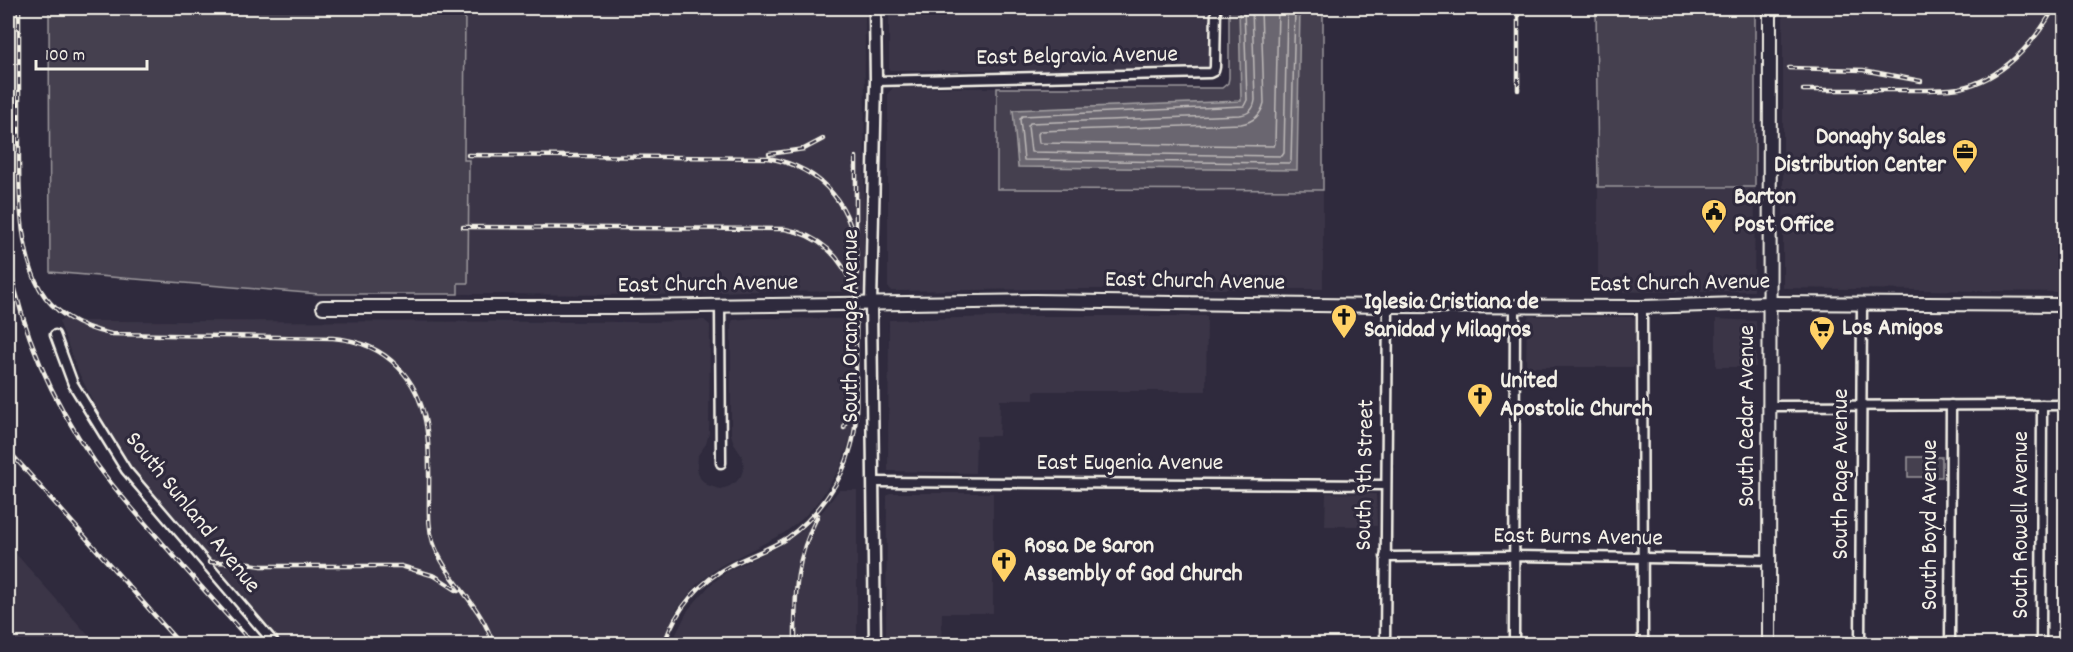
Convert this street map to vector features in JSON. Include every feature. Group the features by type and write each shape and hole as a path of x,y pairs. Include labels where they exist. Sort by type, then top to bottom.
{"main road":[{"name":"South Cedar Avenue","path":"1768,645 1770,8"},
{"name":"East Church Avenue","path":"323,307 1037,301 1642,307 1769,303 2066,305"}],"street":[{"name":"South Orange Avenue","path":"875,8 876,81 871,304 875,645"},
{"name":"East Belgravia Avenue","path":"876,81 1210,73 1215,67 1216,8"},
{"name":"South Page Avenue","path":"1860,645 1862,304"},
{"path":"720,305 721,463"},
{"path":"1514,645 1515,305"},
{"name":"South 9th Street","path":"1385,645 1388,306"},
{"path":"1642,307 1643,645"},
{"name":"South Sunland Avenue","path":"55,335 73,384 126,470 275,645"},
{"name":"South Boyd Avenue","path":"1950,645 1951,405"},
{"name":"South Rowell Avenue","path":"2041,645 2042,405"},
{"path":"1768,406 2066,405"},
{"name":"East Eugenia Avenue","path":"873,482 1385,485"},
{"name":"East Burns Avenue","path":"1385,557 1514,556 1770,560"}],"shaded area":[{"path":"49,8 465,8 464,160 469,160 468,283 458,283 458,294 319,294 50,272"},
{"path":"465,8 865,8 864,292 744,291 656,295 458,294 458,283 468,283 468,160 464,160"},
{"path":"889,8 1216,8 1216,70 889,70"},
{"path":"1229,8 1323,8 1323,190 997,189 997,88 1222,88 1228,83 1229,78"},
{"path":"1596,8 1755,8 1755,187 1598,187"},
{"path":"1783,8 2065,8 2065,292 1783,288"},
{"path":"894,87 997,88 997,189 1323,190 1323,289 891,291 888,287 888,93"},
{"path":"1598,187 1755,187 1754,291 1598,292"},
{"path":"1033,316 1207,316 1206,391 1034,391 1034,400 1000,400 999,436 976,436 975,473 888,471 889,320"},
{"path":"1530,316 1632,317 1635,319 1634,367 1526,367 1527,319"},
{"path":"64,318 84,321 653,322 704,320 710,325 709,433 706,444 698,455 697,469 700,478 707,485 720,489 736,482 744,467 742,456 731,434 731,324 733,320 755,318 855,319 854,418 840,468 818,502 801,520 784,533 720,566 696,585 677,609 661,644 282,644 136,476 125,460 105,426 76,367 59,321"},
{"path":"1716,319 1756,321 1756,367 1716,367"},
{"path":"1908,457 1942,457 1942,477 1908,477"},
{"path":"839,490 857,490 857,644 671,644 688,610 711,584 728,571 778,547 799,533 822,512"},
{"path":"890,493 993,493 993,613 942,613 941,644 886,644 887,496"},
{"path":"1326,493 1376,494 1377,526 1325,526"},
{"path":"8,545 96,644 8,644"}],"water":[{"path":"1239,8 1300,8 1297,170 1018,167 1013,110 1241,101"}],"railway":[{"path":"19,8 20,208 32,272 46,298 62,313 80,324 111,334 333,338 351,341 384,355 409,381 418,396 423,412 427,428 429,520 433,542 446,568 481,617 493,644"},
{"path":"1518,8 1518,90"},
{"path":"1803,90 1935,90 1974,84 2002,69 2015,58 2037,35 2054,8"},
{"path":"1789,68 1863,70 1921,81"},
{"path":"769,154 804,149 823,139"},
{"path":"468,155 768,158 788,163 820,181 843,208 850,225 857,264 856,410 855,429 847,460 835,486 808,520 781,542 733,564 710,579 682,608 664,644"},
{"path":"856,157 856,231"},
{"path":"463,227 785,229 809,236 828,249 843,267 853,289"},
{"path":"8,258 21,313 30,339 52,390 79,439 120,494 253,644"},
{"path":"844,428 851,398"},
{"path":"8,450 180,644"},
{"path":"795,638 798,575 805,546 818,515"},
{"path":"209,562 251,563"},
{"path":"243,563 262,566 401,566 435,576 458,591"}],"place":[{"name":"Donaghy Sales Distribution Center","path":"1965,175"},
{"name":"Barton Post Office","path":"1714,235"},
{"name":"Iglesia Cristiana de Sanidad y Milagros","path":"1344,340"},
{"name":"Los Amigos","path":"1822,352"},
{"name":"United Apostolic Church","path":"1480,419"},
{"name":"Rosa De Saron Assembly of God Church","path":"1004,584"}]}
